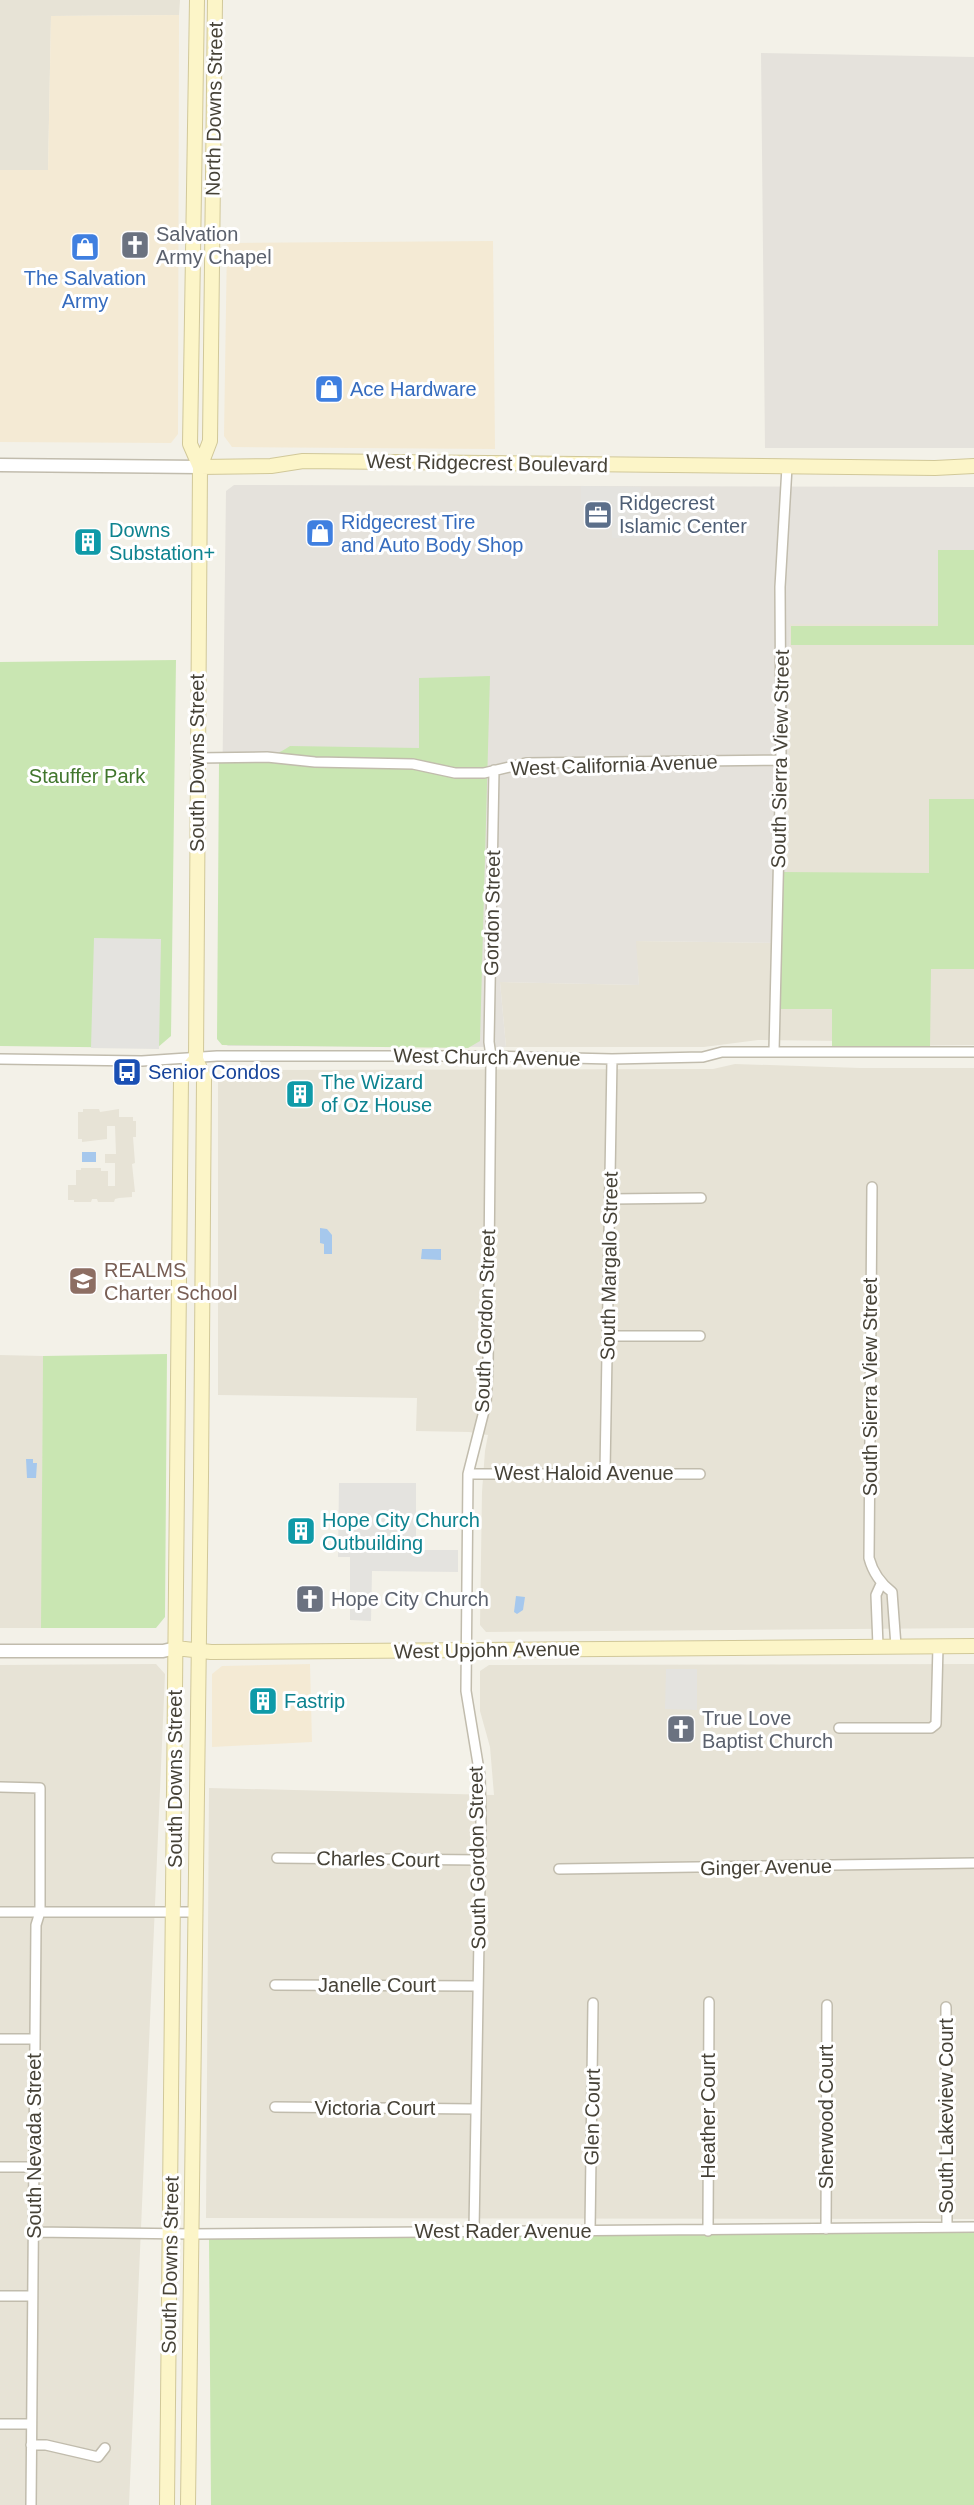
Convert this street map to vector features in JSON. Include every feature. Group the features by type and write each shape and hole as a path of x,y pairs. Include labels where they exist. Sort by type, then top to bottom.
{"main road":[{"name":"North Downs Street","path":"197,0 190,444 200,466"},
{"name":"North Downs Street","path":"200,466 210,441 215,0"},
{"name":"West Ridgecrest Boulevard","path":"200,466 271,466 303,461 935,468 974,466"},
{"name":"South Downs Street","path":"188,2505 200,1650 204,1078 195,1059 200,466"},
{"name":"South Downs Street","path":"167,2505 181,1077 195,1059"},
{"name":"West Upjohn Avenue","path":"176,1648 466,1651 974,1646"}],"street":[{"name":"West Ridgecrest Boulevard","path":"0,465 200,466"},
{"name":"South Sierra View Street","path":"774,1051 781,760 780,587 787,466"},
{"name":"West California Avenue","path":"197,758 267,757 315,762 413,764 455,773 484,773 526,763 781,760"},
{"name":"Gordon Street","path":"491,1056 489,1042 494,770"},
{"name":"West Church Avenue","path":"0,1059 142,1061 217,1056 491,1056 612,1059 703,1057 722,1052 974,1052"},
{"name":"South Gordon Street","path":"474,2230 480,1776 466,1691 468,1474 486,1403 491,1056"},
{"name":"South Margalo Street","path":"605,1472 612,1059"},
{"name":"South Sierra View Street","path":"872,1187 869,1558 872,1569 881,1584 892,1592 896,1646"},
{"path":"609,1199 701,1198"},
{"path":"608,1336 700,1336"},
{"name":"West Haloid Avenue","path":"468,1474 605,1472 700,1474"},
{"path":"878,1646 876,1595 881,1584"},
{"path":"839,1728 931,1728 936,1724 938,1646"},
{"name":"West Upjohn Avenue","path":"0,1651 163,1651 176,1648"},
{"name":"South Nevada Street","path":"0,1787 40,1788 40,1912 36,1925 34,2039 31,2505"},
{"name":"Charles Court","path":"277,1858 480,1860"},
{"name":"Ginger Avenue","path":"559,1869 974,1863"},
{"path":"0,1912 195,1912"},
{"name":"Janelle Court","path":"276,1985 478,1986"},
{"name":"Heather Court","path":"708,2230 709,2002"},
{"name":"Glen Court","path":"590,2231 593,2003"},
{"name":"Sherwood Court","path":"826,2229 827,2005"},
{"name":"South Lakeview Court","path":"946,2007 947,2226"},
{"path":"0,2039 34,2039"},
{"name":"Victoria Court","path":"275,2108 476,2109"},
{"path":"0,2167 33,2167"},
{"name":"West Rader Avenue","path":"33,2232 192,2234 974,2227"},
{"path":"0,2296 32,2296"},
{"path":"0,2424 31,2424"},
{"path":"31,2445 46,2445 98,2457 105,2448"}],"shaded area":[{"path":"0,0 180,0 179,15 51,16 48,170 0,170"},
{"path":"179,15 178,434 171,443 0,442 0,170 48,170 51,16"},
{"path":"761,53 974,57 974,448 765,448"},
{"path":"493,241 495,449 232,447 224,436 227,243"},
{"path":"234,485 974,487 974,624 790,624 786,943 636,941 639,985 500,982 506,1047 228,1046 219,1040 226,491"},
{"path":"581,486 641,487 640,538 612,538 612,502 590,502 589,505 581,505"},
{"path":"790,624 974,624 974,1045 869,1046 840,1041 758,1040 704,1047 506,1047 500,982 639,985 635,941 786,943"},
{"path":"94,938 161,939 159,1049 91,1048"},
{"path":"735,1064 860,1068 974,1068 974,1628 486,1632 480,1625 482,1492 488,1435 469,1432 416,1431 417,1398 218,1395 218,1080 228,1070 713,1069"},
{"path":"83,1109 99,1109 100,1112 119,1109 119,1117 133,1117 133,1121 136,1121 136,1137 133,1137 135,1163 132,1164 135,1192 132,1192 132,1197 115,1199 114,1202 98,1202 97,1199 92,1199 91,1202 68,1200 68,1185 76,1185 76,1170 81,1170 81,1168 101,1168 101,1171 108,1171 108,1186 115,1186 115,1163 105,1163 105,1154 116,1154 115,1126 107,1126 107,1139 82,1142 82,1139 78,1139 78,1112 83,1112"},
{"path":"0,1355 43,1356 42,1628 0,1628"},
{"path":"339,1483 416,1483 416,1550 458,1550 458,1572 372,1571 371,1621 350,1620 350,1557 338,1557"},
{"path":"156,1664 165,1674 129,2505 0,2505 0,1665"},
{"path":"310,1664 312,1742 212,1747 212,1674 222,1666"},
{"path":"974,1664 974,2219 206,2218 209,1788 494,1795 490,1747 480,1711 480,1671 489,1665"},
{"path":"666,1669 697,1669 697,1710 665,1709"}],"green space":[{"path":"938,550 974,550 974,645 791,645 791,626 938,626"},
{"name":"Stauffer Park","path":"176,660 171,1036 157,1048 0,1046 0,662"},
{"path":"490,676 480,1041 468,1048 222,1045 217,1039 219,763 247,761 274,755 290,746 419,748 419,678"},
{"path":"929,799 974,799 974,969 931,969 930,1049 832,1048 832,1009 780,1009 781,872 929,873"},
{"path":"167,1354 165,1617 156,1628 41,1628 43,1356"},
{"path":"974,2232 974,2505 211,2505 209,2236"}],"water":[{"path":"82,1152 96,1152 96,1162 82,1162"},
{"path":"320,1228 327,1229 332,1235 332,1254 324,1254 324,1244 320,1243"},
{"path":"422,1249 441,1249 441,1260 421,1259"},
{"path":"26,1459 33,1459 33,1463 37,1463 36,1478 27,1478"},
{"path":"516,1596 525,1597 523,1610 517,1614 514,1612"}],"place":[{"name":"Salvation Army Chapel","path":"135,245"},
{"name":"The Salvation Army","path":"85,247"},
{"name":"Ace Hardware","path":"329,389"},
{"name":"Ridgecrest Islamic Center","path":"598,515"},
{"name":"Ridgecrest Tire and Auto Body Shop","path":"320,533"},
{"name":"Downs Substation+","path":"88,542"},
{"name":"Senior Condos","path":"127,1072"},
{"name":"The Wizard of Oz House","path":"300,1094"},
{"name":"REALMS Charter School","path":"83,1281"},
{"name":"Hope City Church Outbuilding","path":"301,1531"},
{"name":"Hope City Church","path":"310,1599"},
{"name":"Fastrip","path":"263,1701"},
{"name":"True Love Baptist Church","path":"681,1729"}]}
